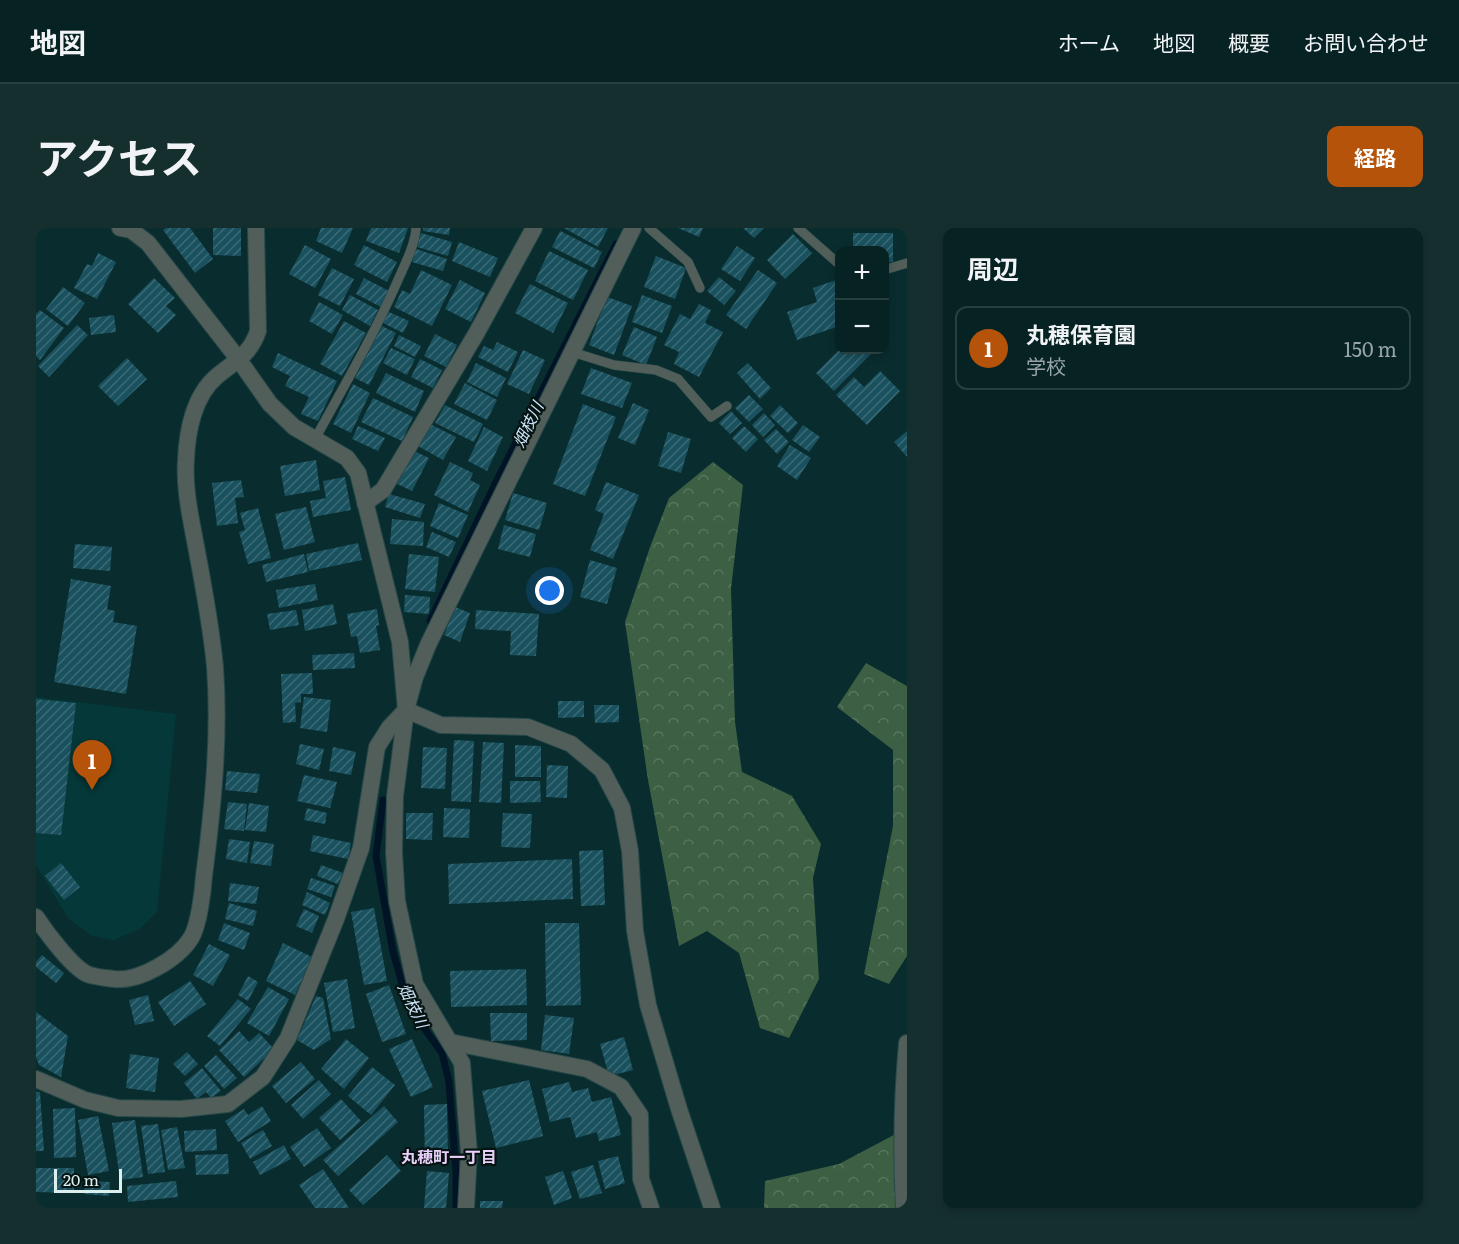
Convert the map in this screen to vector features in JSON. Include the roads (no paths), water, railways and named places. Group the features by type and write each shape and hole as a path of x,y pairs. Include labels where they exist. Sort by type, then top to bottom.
{"street":[{"path":"36,1079 85,1100 118,1108 181,1109 228,1104 263,1077 288,1038 362,848 377,747 389,728 406,710 400,642 358,473 347,458 294,428 270,404 239,360 148,243 131,230 120,228"},
{"path":"36,917 59,948 87,974 117,979 150,972 177,952 192,937 202,899 208,845 216,705 215,667 209,618 187,495 186,460 198,400 214,378 239,360 253,345 258,331 256,228"},
{"path":"365,503 383,490 476,334 534,228"},
{"path":"466,1208 469,1153 462,1063 415,984 397,901 394,852 395,796 406,710 415,677 428,645 633,228"},
{"path":"406,710 441,725 528,727 571,744 602,770 622,808 630,851 635,931 648,1005 712,1208"},
{"path":"450,1042 587,1069 621,1087 640,1114 641,1179 651,1208"},
{"path":"904,1208 903,1082 907,1043"}],"lane":[{"path":"315,439 386,307 403,270 416,228"},
{"path":"649,228 688,262 700,288"},
{"path":"798,228 835,261"},
{"path":"889,269 907,262"},
{"path":"572,352 614,364 656,370 678,379 711,417 727,406"}],"waterway":[{"name":"畑枝川","path":"430,621 496,482 616,244"},
{"name":"畑枝川","path":"383,800 376,856 393,952 403,987 416,1017 442,1053 449,1082 456,1171 456,1208"}],"place":[{"name":"丸穂保育園","path":"92,790"}],"district":[{"name":"丸穂町一丁目","path":"449,1156"}]}
